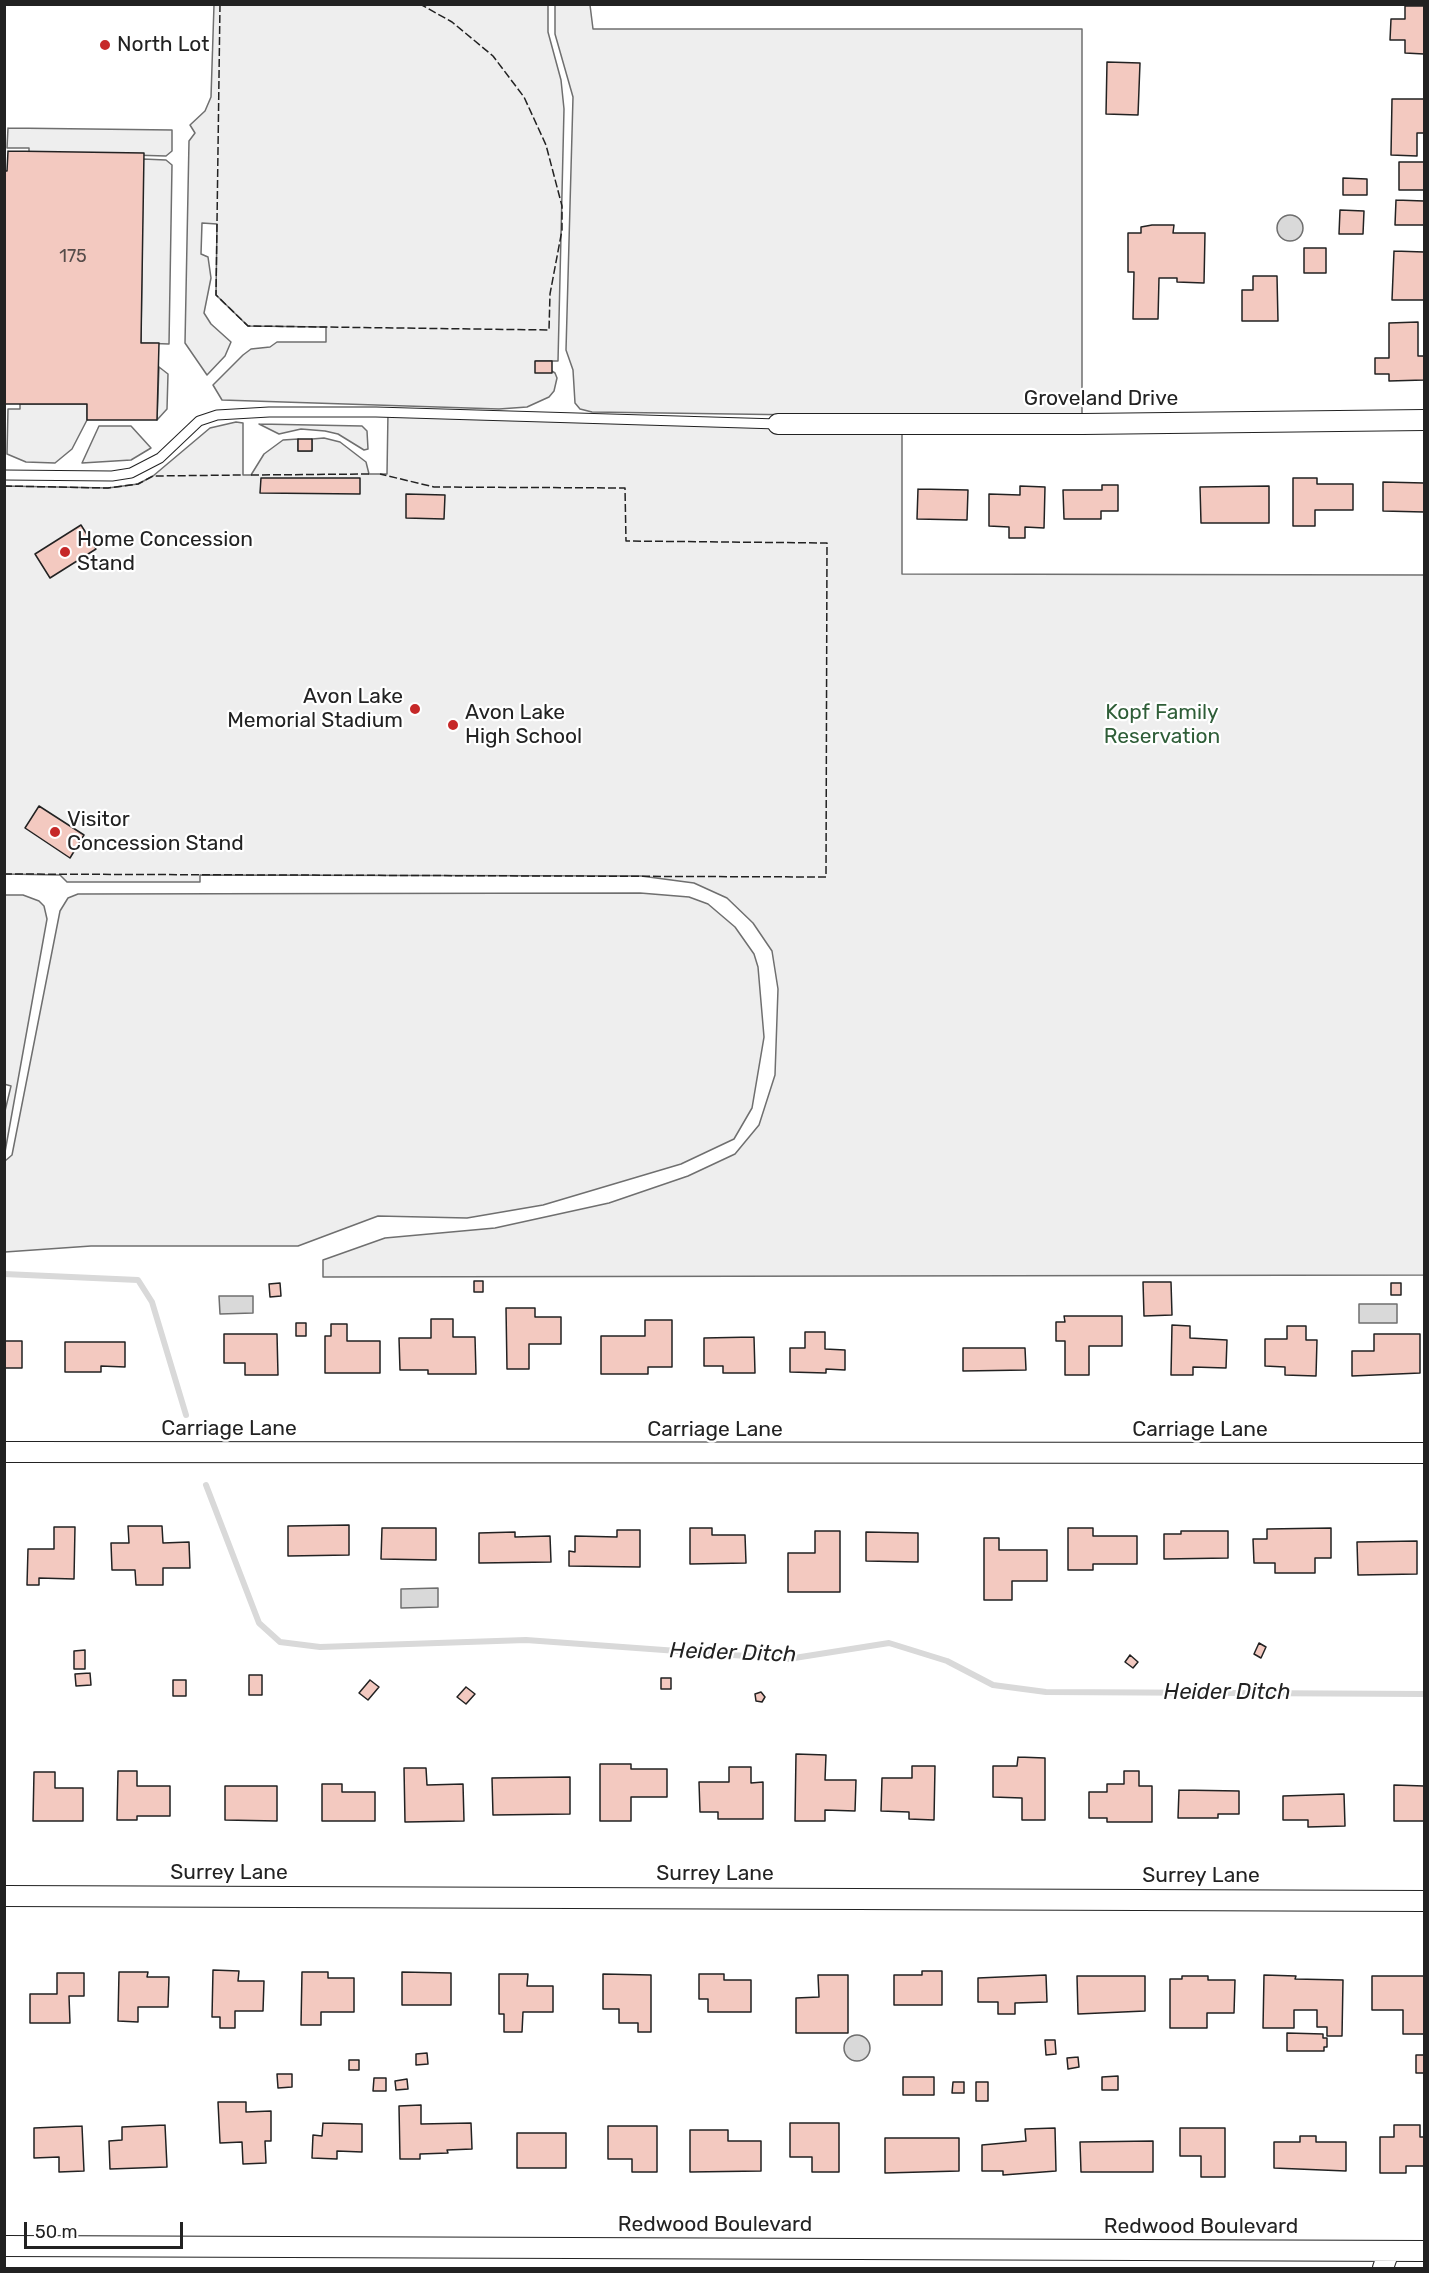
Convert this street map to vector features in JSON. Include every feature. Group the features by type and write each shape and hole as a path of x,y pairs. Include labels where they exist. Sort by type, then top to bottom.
{"street":[{"name":"Groveland Drive","path":"778,423 1083,424 1425,420"},
{"name":"Carriage Lane","path":"4,1452 1425,1454"},
{"name":"Surrey Lane","path":"4,1896 1425,1901"},
{"name":"Redwood Boulevard","path":"4,2246 1386,2260 1425,2252"}],"lane":[{"path":"4,475 112,476 131,473 160,458 199,421 217,415 269,411 778,423"}],"green space":[{"path":"214,5 548,5 548,32 561,80 564,109 558,361 536,361 555,373 557,378 554,391 549,397 527,407 499,409 222,400 213,385 251,349 270,347 277,342 326,342 326,327 248,326 216,295 217,224 202,223 201,254 208,257 211,278 204,313 211,324 231,342 225,356 207,375 185,343 189,141 195,133 190,125 205,111 211,97"},
{"path":"555,5 590,5 593,29 1082,29 1082,419 592,412 580,409 575,403 573,370 566,350 573,97 555,34"},
{"path":"8,128 172,130 172,151 166,156 29,152 29,148 7,148"},
{"path":"143,159 166,160 172,165 169,344 141,343"},
{"path":"159,367 168,374 167,409 157,420"},
{"path":"20,404 87,404 87,420 72,449 55,463 26,462 7,454 8,409 20,409"},
{"name":"Kopf Family Reservation","path":"388,412 902,423 902,574 1424,575 1424,1275 323,1277 323,1260 385,1238 495,1228 609,1203 688,1176 735,1154 759,1125 775,1075 778,989 772,951 753,923 727,898 694,883 641,876 200,875 200,882 67,882 60,875 5,874 5,486 108,488 138,484 153,476 210,428 236,422 243,423 243,475 251,475 264,454 283,440 298,439 298,451 312,451 312,439 324,438 340,442 366,462 369,474 387,474"},
{"path":"259,424 362,426 367,431 368,449 364,450 338,434 325,431 301,429 279,434"},
{"path":"99,426 131,426 151,448 131,460 82,463"},
{"path":"640,893 689,897 708,904 735,927 754,954 758,967 764,1037 752,1108 734,1139 681,1164 543,1205 467,1218 378,1216 298,1246 91,1246 5,1252 5,1161 12,1155 60,911 68,898 78,894"},
{"path":"5,895 23,895 39,901 44,906 47,919 5,1152 5,1111 11,1086 4,1084"}],"shaded area":[{"path":"1290,215 1299,219 1303,228 1299,237 1290,241 1281,237 1277,228 1281,219"},
{"path":"219,1296 253,1296 253,1313 220,1314"},
{"path":"1359,1304 1397,1304 1397,1323 1359,1323"},
{"path":"438,1588 438,1607 401,1608 401,1589"},
{"path":"857,2035 866,2039 870,2048 866,2057 857,2061 848,2057 844,2048 848,2039"}],"building":[{"path":"1405,6 1424,6 1424,54 1405,53 1405,40 1390,40 1391,19 1405,19"},
{"path":"1107,62 1140,63 1138,115 1106,114"},
{"path":"1392,99 1424,99 1424,133 1417,133 1417,156 1391,155"},
{"path":"8,151 144,153 141,343 159,343 157,420 87,420 87,404 4,404 4,171 7,171"},
{"path":"1399,162 1424,162 1424,190 1399,190"},
{"path":"1343,178 1367,179 1367,195 1343,195"},
{"path":"1396,200 1424,201 1424,225 1395,225"},
{"path":"1340,210 1364,211 1363,234 1339,234"},
{"path":"1174,225 1173,233 1205,233 1204,283 1177,282 1177,278 1159,278 1158,319 1133,319 1134,272 1128,272 1128,233 1141,233 1141,227"},
{"path":"1304,248 1326,248 1326,273 1304,273"},
{"path":"1394,251 1424,252 1424,300 1392,300"},
{"path":"1253,276 1277,276 1278,321 1242,321 1242,290 1253,290"},
{"path":"1418,322 1418,356 1424,356 1424,380 1389,381 1389,374 1375,374 1375,358 1389,358 1389,323"},
{"path":"535,361 552,361 552,373 535,373"},
{"path":"298,439 312,439 312,451 298,451"},
{"path":"261,478 360,478 360,494 260,493"},
{"path":"1293,478 1317,478 1317,484 1353,484 1353,510 1315,510 1315,526 1293,526"},
{"path":"1383,482 1424,483 1424,512 1383,511"},
{"path":"1102,485 1118,485 1118,511 1101,511 1101,519 1064,519 1063,490 1102,490"},
{"path":"1020,486 1045,487 1044,528 1025,527 1025,538 1009,538 1009,527 989,526 989,494 1020,495"},
{"path":"1269,486 1269,523 1201,523 1200,487"},
{"path":"918,489 968,490 967,520 917,519"},
{"path":"406,494 445,495 444,519 406,518"},
{"name":"Home Concession Stand","path":"81,525 96,549 50,578 35,554"},
{"name":"Visitor Concession Stand","path":"39,806 84,835 70,858 25,828"},
{"path":"474,1281 483,1281 483,1292 474,1292"},
{"path":"1143,1282 1171,1282 1172,1315 1144,1316"},
{"path":"280,1283 281,1296 270,1297 269,1284"},
{"path":"1391,1283 1401,1283 1401,1295 1391,1295"},
{"path":"506,1308 535,1308 535,1317 561,1317 561,1344 529,1344 529,1369 507,1369"},
{"path":"1064,1316 1122,1316 1122,1346 1089,1346 1089,1375 1065,1375 1065,1341 1056,1341 1056,1322 1065,1322"},
{"path":"431,1319 453,1319 453,1337 475,1337 476,1374 428,1374 428,1370 400,1370 399,1338 431,1338"},
{"path":"645,1320 672,1320 672,1367 648,1367 648,1374 601,1374 601,1336 645,1336"},
{"path":"296,1323 306,1323 306,1336 296,1336"},
{"path":"331,1324 347,1324 347,1341 380,1341 380,1373 325,1373 325,1336 331,1336"},
{"path":"1172,1325 1190,1326 1190,1338 1227,1340 1226,1368 1193,1367 1193,1375 1171,1375"},
{"path":"1287,1326 1306,1326 1306,1340 1317,1340 1316,1376 1285,1375 1285,1367 1265,1366 1265,1339 1287,1339"},
{"path":"805,1332 825,1332 825,1349 845,1350 845,1370 826,1369 826,1373 790,1372 790,1348 805,1348"},
{"path":"224,1334 277,1334 278,1375 245,1375 245,1363 224,1363"},
{"path":"1374,1334 1420,1334 1420,1373 1352,1376 1352,1351 1374,1351"},
{"path":"754,1337 755,1373 723,1373 723,1366 704,1366 704,1338"},
{"path":"4,1341 22,1341 22,1368 4,1368"},
{"path":"65,1342 125,1342 125,1367 101,1366 101,1372 65,1372"},
{"path":"963,1348 1025,1348 1026,1370 963,1371"},
{"path":"349,1525 349,1555 288,1556 288,1526"},
{"path":"128,1526 162,1526 163,1543 189,1542 190,1568 163,1568 163,1585 136,1585 135,1570 112,1570 111,1543 129,1543"},
{"path":"54,1527 75,1527 74,1579 39,1578 39,1585 27,1585 28,1549 54,1549"},
{"path":"382,1528 436,1528 436,1560 381,1559"},
{"path":"690,1528 712,1528 712,1535 745,1535 746,1563 690,1564"},
{"path":"1068,1528 1093,1528 1093,1536 1137,1536 1137,1564 1093,1564 1093,1570 1068,1570"},
{"path":"1331,1528 1331,1558 1315,1558 1315,1573 1275,1573 1275,1563 1254,1563 1253,1539 1267,1539 1267,1529"},
{"path":"617,1530 640,1530 640,1567 569,1566 569,1551 575,1552 575,1536 617,1537"},
{"path":"815,1531 840,1531 840,1592 788,1592 788,1553 815,1553"},
{"path":"1181,1531 1228,1531 1228,1558 1164,1559 1164,1534 1181,1534"},
{"path":"515,1532 515,1537 550,1536 551,1562 479,1563 479,1533"},
{"path":"866,1532 918,1533 918,1562 866,1561"},
{"path":"984,1538 999,1538 999,1550 1047,1550 1047,1581 1012,1581 1012,1600 984,1600"},
{"path":"1417,1541 1417,1574 1358,1575 1357,1542"},
{"path":"1259,1643 1266,1647 1261,1658 1254,1654"},
{"path":"85,1650 85,1669 74,1669 74,1651"},
{"path":"1130,1655 1138,1662 1133,1668 1125,1662"},
{"path":"90,1673 91,1685 76,1686 75,1674"},
{"path":"249,1675 262,1675 262,1695 249,1695"},
{"path":"661,1678 671,1678 671,1689 661,1689"},
{"path":"173,1680 186,1680 186,1696 173,1696"},
{"path":"370,1680 379,1687 368,1700 359,1693"},
{"path":"466,1687 475,1694 466,1704 457,1697"},
{"path":"761,1692 765,1697 762,1702 756,1701 755,1694"},
{"path":"796,1754 826,1755 825,1780 856,1780 855,1811 825,1810 825,1821 795,1821"},
{"path":"1018,1757 1045,1758 1045,1820 1022,1820 1022,1798 993,1797 993,1766 1017,1766"},
{"path":"600,1764 631,1764 631,1769 667,1769 667,1797 631,1797 631,1821 600,1821"},
{"path":"912,1766 935,1766 934,1820 909,1819 909,1812 881,1811 882,1778 912,1778"},
{"path":"729,1767 751,1767 751,1783 763,1782 763,1819 718,1819 718,1812 700,1812 699,1782 729,1782"},
{"path":"404,1768 426,1768 427,1785 463,1784 464,1821 405,1822"},
{"path":"118,1771 137,1771 137,1786 170,1786 170,1816 137,1816 137,1820 117,1820"},
{"path":"1124,1771 1139,1771 1139,1786 1152,1786 1152,1822 1107,1822 1107,1818 1089,1818 1089,1792 1107,1792 1107,1784 1124,1784"},
{"path":"34,1772 55,1772 55,1788 83,1788 83,1821 33,1821"},
{"path":"570,1777 570,1814 493,1815 492,1778"},
{"path":"322,1784 342,1784 342,1792 375,1792 375,1821 322,1821"},
{"path":"1394,1785 1424,1786 1424,1821 1394,1821"},
{"path":"225,1786 277,1786 277,1821 225,1820"},
{"path":"1179,1790 1239,1791 1239,1814 1218,1814 1218,1818 1178,1818"},
{"path":"1344,1794 1345,1826 1308,1827 1308,1820 1283,1820 1283,1796"},
{"path":"213,1970 239,1971 238,1981 264,1981 263,2011 235,2011 235,2028 220,2028 220,2017 212,2017"},
{"path":"922,1971 942,1971 942,2005 894,2005 894,1975 922,1975"},
{"path":"119,1972 148,1972 147,1977 169,1977 168,2007 138,2007 138,2022 118,2021"},
{"path":"302,1972 328,1972 328,1978 354,1978 354,2012 321,2012 321,2025 301,2025"},
{"path":"402,1972 451,1973 451,2005 402,2005"},
{"path":"57,1973 84,1973 84,1996 69,1996 70,2023 30,2023 30,1994 57,1994"},
{"path":"499,1974 528,1974 527,1986 553,1986 553,2012 523,2012 522,2032 504,2032 504,2014 499,2014"},
{"path":"603,1974 651,1975 651,2032 638,2032 638,2023 619,2023 619,2009 603,2009"},
{"path":"699,1974 724,1974 724,1980 751,1980 751,2012 708,2012 708,1999 699,1999"},
{"path":"818,1975 848,1975 848,2033 796,2033 796,1998 819,1997"},
{"path":"1046,1975 1047,2002 1015,2003 1015,2014 998,2014 998,2002 978,2002 978,1978"},
{"path":"1264,1975 1296,1976 1295,1979 1343,1980 1342,2036 1327,2036 1327,2027 1317,2027 1317,2010 1294,2010 1294,2028 1263,2028"},
{"path":"1077,1976 1145,1976 1145,2011 1078,2014"},
{"path":"1182,1976 1208,1976 1208,1980 1235,1980 1234,2013 1207,2013 1207,2028 1170,2028 1170,1979 1182,1979"},
{"path":"1372,1976 1424,1976 1424,2034 1403,2034 1403,2010 1372,2010"},
{"path":"1287,2033 1323,2034 1323,2038 1327,2038 1327,2047 1324,2047 1324,2051 1287,2051"},
{"path":"1045,2040 1055,2040 1056,2054 1046,2055"},
{"path":"427,2053 428,2064 416,2065 416,2054"},
{"path":"1416,2055 1424,2055 1424,2073 1416,2073"},
{"path":"1078,2057 1079,2067 1068,2069 1067,2058"},
{"path":"349,2060 359,2060 359,2070 349,2070"},
{"path":"277,2074 292,2074 292,2087 278,2088"},
{"path":"1118,2076 1118,2090 1102,2090 1102,2077"},
{"path":"903,2077 934,2077 934,2095 903,2095"},
{"path":"374,2078 386,2078 386,2091 373,2091"},
{"path":"407,2079 408,2089 396,2090 395,2081"},
{"path":"953,2082 964,2082 964,2093 952,2093"},
{"path":"976,2082 988,2082 988,2101 976,2101"},
{"path":"218,2102 246,2102 246,2112 271,2111 271,2141 265,2141 266,2163 243,2164 242,2142 220,2143"},
{"path":"421,2105 421,2124 471,2123 472,2149 420,2154 420,2159 400,2159 399,2106"},
{"path":"323,2123 362,2124 362,2152 337,2151 337,2159 312,2158 313,2135 322,2136"},
{"path":"790,2123 839,2123 839,2172 812,2172 812,2157 790,2157"},
{"path":"165,2125 167,2167 110,2169 109,2141 122,2140 122,2127"},
{"path":"1394,2125 1420,2125 1420,2137 1424,2137 1424,2166 1406,2166 1406,2173 1380,2173 1380,2137 1394,2137"},
{"path":"82,2126 84,2171 59,2172 59,2157 34,2158 34,2128"},
{"path":"608,2126 657,2126 657,2172 632,2172 632,2159 608,2159"},
{"path":"1055,2128 1056,2171 1003,2175 1003,2171 982,2171 982,2145 1026,2141 1025,2129"},
{"path":"1180,2128 1225,2128 1225,2177 1201,2177 1201,2156 1180,2156"},
{"path":"690,2130 728,2130 728,2141 761,2141 761,2171 690,2172"},
{"path":"517,2133 566,2133 566,2168 517,2168"},
{"path":"1300,2136 1316,2136 1316,2142 1346,2142 1346,2171 1274,2168 1274,2142 1300,2142"},
{"path":"885,2138 959,2138 959,2171 885,2173"},
{"path":"1153,2141 1153,2172 1081,2172 1080,2142"}],"waterway":[{"name":"Heider Ditch","path":"4,1274 138,1280 152,1302 186,1415"},
{"name":"Heider Ditch","path":"206,1485 259,1623 280,1642 320,1647 526,1640 788,1659 889,1643 947,1661 993,1685 1046,1692 1424,1694"}],"fence":[{"path":"220,4 216,295 248,326 549,330 550,294 562,230 562,206 546,145 524,97 493,56 452,22 420,4"},
{"path":"251,475 369,474"},
{"path":"4,874 826,877 827,543 626,541 625,488 434,487 380,474"},
{"path":"4,486 108,488 138,484 153,476 242,475"}],"place":[{"name":"North Lot","path":"105,45"},
{"name":"Home Concession Stand","path":"65,552"},
{"name":"Avon Lake Memorial Stadium","path":"415,709"},
{"name":"Avon Lake High School","path":"453,725"},
{"name":"Visitor Concession Stand","path":"55,832"}]}
